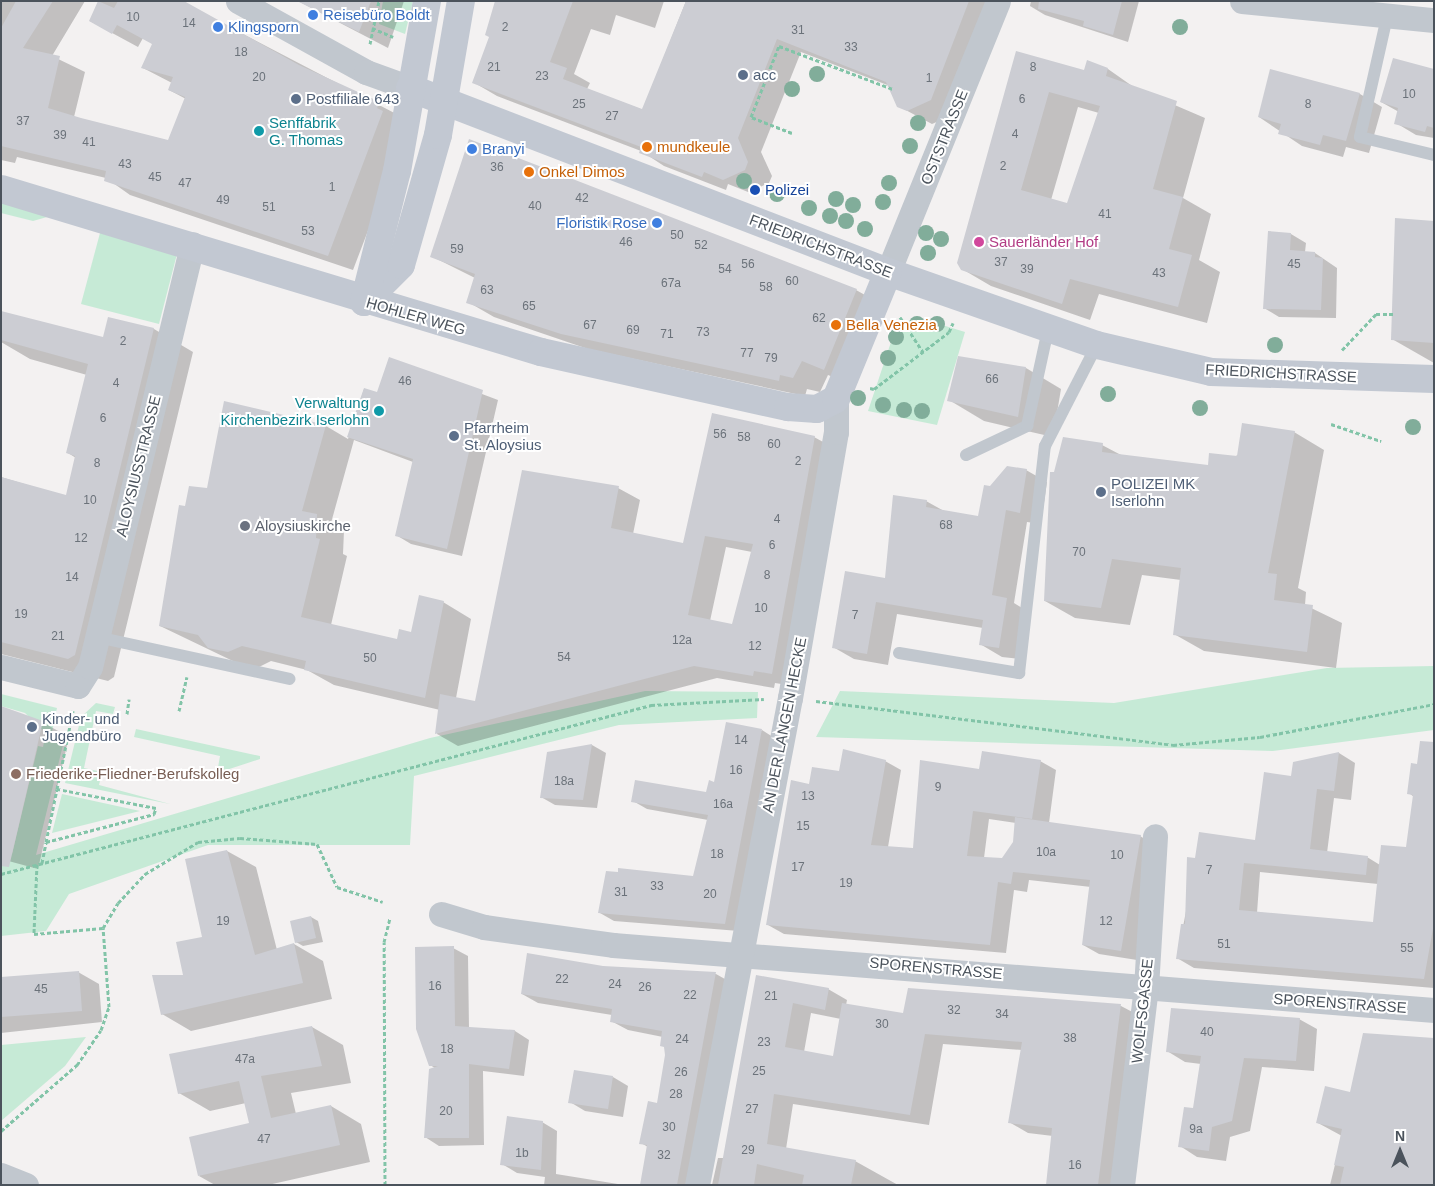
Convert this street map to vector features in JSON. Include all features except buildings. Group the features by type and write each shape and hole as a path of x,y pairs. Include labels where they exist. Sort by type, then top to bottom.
{"street":[{"name":"FRIEDRICHSTRASSE","path":"238,1 366,72 888,272 1048,330 1097,345 1211,372 1434,379"},
{"path":"364,302 397,171 410,88 427,1"},
{"path":"364,302 401,265 444,103 461,1"},
{"name":"OSTSTRASSE","path":"888,272 998,1"},
{"path":"1242,1 1387,17 1434,20"},
{"name":"HOHLER WEG","path":"1,188 192,244 364,302 541,352 788,407 817,409 836,399"},
{"name":"ALOYSIUSSTRASSE","path":"78,686 90,667 192,244"},
{"name":"AN DER LANGEN HECKE","path":"697,1185 790,698 836,432 836,399 888,272"},
{"path":"1,667 78,686"},
{"name":"WOLFSGASSE","path":"1122,1185 1146,988 1155,836"},
{"name":"SPORENSTRASSE","path":"441,914 484,927 613,945 741,951 1146,988 1434,1010"},
{"path":"1,1175 26,1185"}],"lane":[{"path":"1387,17 1360,137 1434,155"},
{"path":"966,455 1027,426 1048,330"},
{"path":"899,652 1020,673 1045,446 1097,345"},
{"path":"97,637 289,679"}],"path":[{"path":"366,72 372,28 379,1"},
{"path":"372,28 397,39"},
{"path":"792,133 751,117 779,46 893,89"},
{"path":"1340,376 1342,346 1376,314 1392,314"},
{"path":"898,315 923,352"},
{"path":"874,389 923,352 952,327"},
{"path":"1331,424 1381,441"},
{"path":"179,710 186,680"},
{"path":"42,863 78,686"},
{"path":"1,874 651,705 790,698 1173,745 1260,737 1434,704"},
{"path":"126,714 129,699"},
{"path":"46,842 154,814 156,808 57,789"},
{"path":"1,1131 77,1064 107,1020 103,928 118,902 145,874 198,842 240,838 316,844 337,887 383,902"},
{"path":"36,864 34,934 103,928"},
{"path":"385,1185 384,942 390,918"}],"green space":[{"path":"383,1 413,1 405,34 379,24"},
{"path":"1,202 54,215 33,221 1,213"},
{"path":"100,233 177,254 159,324 81,304"},
{"path":"926,320 965,332 937,425 868,411 894,333 905,325"},
{"path":"1434,666 1434,730 1273,751 816,737 840,691 1114,703 1327,668"},
{"path":"645,691 758,692 757,718 619,725 414,776 410,845 208,845 69,894 46,931 1,936 1,852 12,854 38,746 43,747 45,737 60,740 63,745 36,855 430,738"},
{"path":"1,694 57,708 52,732 41,729 25,713 1,706"},
{"path":"96,703 115,707 113,714 96,711 84,768 102,772 99,785 170,804 65,783 81,717"},
{"path":"136,729 260,756 260,759 217,773 220,756 134,737"},
{"path":"62,794 140,811 52,833"},
{"path":"86,1037 65,1066 1,1121 1,1045"}],"place":[{"name":"Reisebüro Boldt","path":"313,15"},
{"name":"Klingsporn","path":"218,27"},
{"name":"acc","path":"743,75"},
{"name":"Postfiliale 643","path":"296,99"},
{"name":"Senffabrik G. Thomas","path":"259,131"},
{"name":"mundkeule","path":"647,147"},
{"name":"Branyi","path":"472,149"},
{"name":"Onkel Dimos","path":"529,172"},
{"name":"Polizei","path":"755,190"},
{"name":"Floristik Rose","path":"657,223"},
{"name":"Sauerländer Hof","path":"979,242"},
{"name":"Bella Venezia","path":"836,325"},
{"name":"Verwaltung Kirchenbezirk Iserlohn","path":"379,411"},
{"name":"Pfarrheim St. Aloysius","path":"454,436"},
{"name":"POLIZEI MK Iserlohn","path":"1101,492"},
{"name":"Aloysiuskirche","path":"245,526"},
{"name":"Kinder- und Jugendbüro","path":"32,727"},
{"name":"Friederike-Fliedner-Berufskolleg","path":"16,774"}]}
